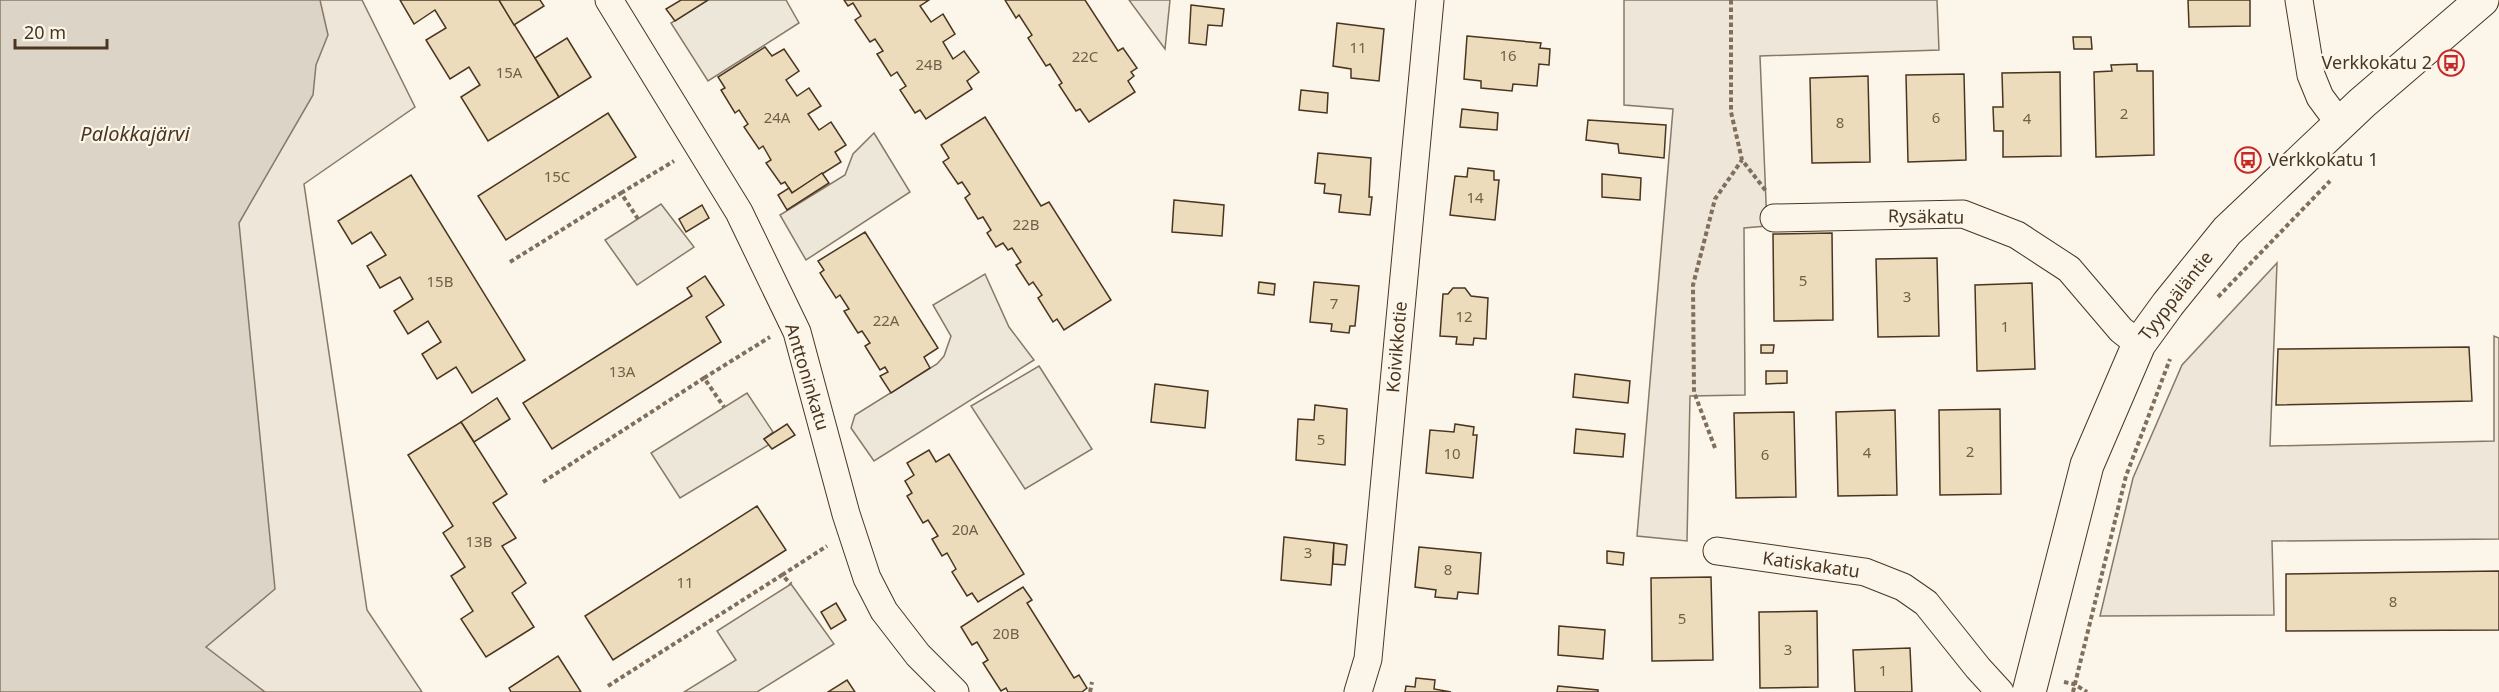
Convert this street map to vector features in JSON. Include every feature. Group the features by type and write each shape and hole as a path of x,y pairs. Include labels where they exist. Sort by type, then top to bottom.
{"street":[{"name":"Anttoninkatu","path":"609,0 739,212 797,332 846,514 867,578 884,611 918,655 955,692"},
{"name":"Koivikkotie","path":"1358,692 1368,659 1430,0"},
{"path":"2300,0 2311,75 2320,97 2340,124"},
{"name":"Tyyppäläntie","path":"2029,692 2087,465 2139,344 2227,231 2340,124 2482,0"},
{"name":"Rysäkatu","path":"1780,218 1963,214 2017,235 2069,269 2121,330 2139,344"},
{"name":"Katiskakatu","path":"1717,551 1865,572 1904,586 1926,603 1988,681 2000,692"}],"path":[{"path":"1731,0 1731,112 1742,160 1780,218"},
{"path":"510,262 676,159"},
{"path":"1715,448 1694,392 1693,285 1715,199 1742,160"},
{"path":"2217,298 2338,173"},
{"path":"621,193 638,219"},
{"path":"543,482 755,345 779,333"},
{"path":"2073,692 2126,476 2171,357"},
{"path":"704,378 724,407"},
{"path":"608,686 828,545"},
{"path":"782,575 791,584"},
{"path":"1090,692 1092,682"},
{"path":"2074,684 2087,692"}],"shaded area":[{"path":"75,0 362,0 415,107 304,184 367,610 422,692 186,692"},
{"path":"708,0 786,0 799,23 708,81 671,23"},
{"path":"1129,0 1170,0 1165,49"},
{"path":"1624,0 1937,0 1939,50 1760,56 1767,226 1744,228 1745,395 1690,396 1687,541 1637,536 1673,109 1624,105"},
{"path":"874,133 910,192 806,260 780,215 845,175 853,154"},
{"path":"661,204 694,247 637,285 605,240"},
{"path":"2277,263 2270,446 2494,441 2494,336 2499,338 2499,539 2272,541 2274,615 2100,616 2133,478 2182,365"},
{"path":"985,274 1009,327 1034,360 874,461 851,428 855,415 937,364 944,356 951,336 933,305"},
{"path":"1039,366 1092,449 1025,489 971,406"},
{"path":"747,393 773,432 764,439 770,444 680,498 651,453"},
{"path":"791,584 834,644 757,692 684,692 736,660 717,631"}],"water":[{"name":"Palokkajärvi","path":"0,0 320,0 328,35 316,65 313,95 239,223 275,589 206,647 265,692 0,692"}],"building":[{"path":"400,0 499,0 559,97 488,141 461,97 480,85 469,67 450,79 426,40 446,28 435,10 414,24"},
{"path":"499,0 540,0 544,6 514,25"},
{"path":"681,0 708,0 675,21 666,9"},
{"path":"844,0 929,0 920,6 931,22 943,14 955,34 943,42 953,59 964,51 979,72 967,81 972,89 926,119 920,110 915,113 900,90 906,86 897,72 891,76 877,54 883,51 875,39 870,42 855,20 861,16 853,3 848,6"},
{"path":"1005,0 1085,0 1118,51 1123,48 1137,68 1131,72 1134,76 1128,81 1135,92 1089,122 1080,109 1076,111 1059,85 1062,83 1050,64 1046,66 1028,38 1032,35 1019,15 1016,18"},
{"path":"2188,0 2250,0 2250,26 2189,27"},
{"path":"1191,5 1224,9 1222,26 1208,25 1206,45 1189,43"},
{"path":"1337,23 1384,29 1379,81 1351,78 1351,69 1333,66"},
{"path":"1467,36 1541,43 1540,48 1550,49 1549,65 1539,64 1537,86 1513,84 1512,91 1481,88 1481,81 1464,79"},
{"path":"2073,37 2091,37 2092,49 2074,49"},
{"path":"567,38 591,77 559,97 535,58"},
{"path":"765,47 772,56 784,49 799,71 786,80 797,96 809,88 821,106 808,114 819,130 831,122 846,145 835,152 841,162 792,193 785,182 781,184 766,163 771,160 763,146 759,149 744,127 748,124 739,110 735,113 721,90 725,88 718,77"},
{"path":"2137,64 2137,71 2153,71 2154,155 2096,157 2094,72 2112,71 2111,65"},
{"path":"2060,72 2061,156 2003,157 2003,131 1994,131 1993,107 2003,107 2002,73"},
{"path":"1964,74 1966,160 1908,162 1906,75"},
{"path":"1868,76 1870,162 1812,163 1810,78"},
{"path":"1301,90 1328,93 1327,113 1299,110"},
{"path":"1462,109 1498,113 1497,130 1460,127"},
{"path":"608,113 636,157 506,240 478,196"},
{"path":"985,117 1041,206 1049,202 1111,300 1064,330 1057,319 1053,322 1038,298 1042,295 1033,282 1029,285 1016,265 1021,262 1012,248 1008,250 1003,243 996,247 987,233 991,230 983,217 978,219 965,198 970,194 962,182 958,184 943,162 949,158 941,145"},
{"path":"1588,120 1666,125 1664,158 1619,153 1618,144 1586,140"},
{"path":"1318,153 1371,158 1370,215 1339,212 1341,195 1324,193 1325,184 1315,183"},
{"path":"1468,168 1494,171 1494,180 1499,180 1495,220 1450,215 1455,176 1467,177"},
{"path":"822,173 829,183 787,210 778,195 789,188 792,193"},
{"path":"1602,174 1641,178 1640,200 1602,197"},
{"path":"411,175 525,360 472,393 456,367 437,379 422,354 441,342 428,321 408,334 394,311 413,299 400,277 380,288 367,266 386,255 371,232 352,244 338,221"},
{"path":"1174,200 1224,205 1222,236 1172,232"},
{"path":"702,205 709,218 686,232 679,219"},
{"path":"865,232 938,348 924,357 930,368 891,393 880,376 888,372 885,367 880,370 865,346 870,343 862,331 858,333 844,311 849,309 840,295 836,298 820,273 824,270 818,261"},
{"path":"1832,233 1833,320 1774,321 1773,234"},
{"path":"1937,258 1939,336 1878,337 1876,259"},
{"path":"705,276 724,305 706,317 721,342 552,449 523,403 692,296 687,288"},
{"path":"1259,282 1275,284 1274,295 1258,293"},
{"path":"1314,282 1359,286 1355,326 1350,326 1349,333 1331,331 1332,324 1310,322"},
{"path":"2032,283 2035,369 1977,371 1975,285"},
{"path":"1453,288 1465,288 1471,296 1488,298 1486,339 1474,338 1473,345 1456,344 1457,337 1440,336 1443,294 1448,294"},
{"path":"1761,345 1774,345 1773,353 1761,353"},
{"path":"2469,347 2472,401 2276,405 2278,349"},
{"path":"1766,371 1787,371 1787,383 1766,384"},
{"path":"1575,374 1630,381 1628,403 1573,397"},
{"path":"1155,384 1208,391 1205,428 1151,422"},
{"path":"497,398 510,419 474,442 461,422"},
{"path":"1315,405 1347,409 1345,465 1296,460 1298,419 1314,420"},
{"path":"2000,409 2001,494 1940,495 1939,410"},
{"path":"1895,410 1897,495 1838,496 1836,412"},
{"path":"1794,412 1796,497 1736,498 1734,413"},
{"path":"461,422 507,494 493,503 516,538 502,546 526,583 512,593 534,627 486,657 461,619 473,611 451,576 465,567 443,533 453,526 408,455"},
{"path":"787,424 795,435 772,449 764,439"},
{"path":"1455,424 1474,427 1473,435 1477,435 1473,478 1426,473 1430,430 1454,432"},
{"path":"1576,429 1625,434 1623,457 1574,453"},
{"path":"929,450 936,462 949,454 1024,574 978,602 972,593 967,596 952,572 956,569 947,553 942,556 932,539 938,536 928,520 923,523 907,496 912,493 905,481 914,475 907,463"},
{"path":"757,506 786,550 613,660 585,616"},
{"path":"1284,537 1334,543 1331,585 1281,580"},
{"path":"1334,543 1347,545 1345,565 1333,564"},
{"path":"1419,547 1481,553 1478,594 1458,592 1457,599 1435,597 1436,590 1415,587"},
{"path":"1607,551 1624,553 1623,565 1607,563"},
{"path":"2499,571 2499,630 2286,631 2286,574"},
{"path":"1711,577 1713,660 1652,661 1651,578"},
{"path":"1023,587 1032,600 1027,603 1074,678 1079,675 1087,688 1082,692 1008,692 1006,688 1001,691 983,663 988,660 977,642 972,645 961,627"},
{"path":"836,603 846,620 831,629 821,612"},
{"path":"1817,611 1818,687 1760,688 1759,612"},
{"path":"1559,626 1605,630 1603,659 1558,655"},
{"path":"1910,648 1912,692 1855,692 1853,650"},
{"path":"558,656 581,692 511,692 509,688"},
{"path":"1416,678 1435,680 1434,689 1451,692 1405,692 1406,686 1415,687"},
{"path":"847,680 855,692 828,692"},
{"path":"1558,686 1598,690 1598,692 1557,692"}],"place":[{"name":"Verkkokatu 2","path":"2451,63"},
{"name":"Verkkokatu 1","path":"2248,160"}]}
